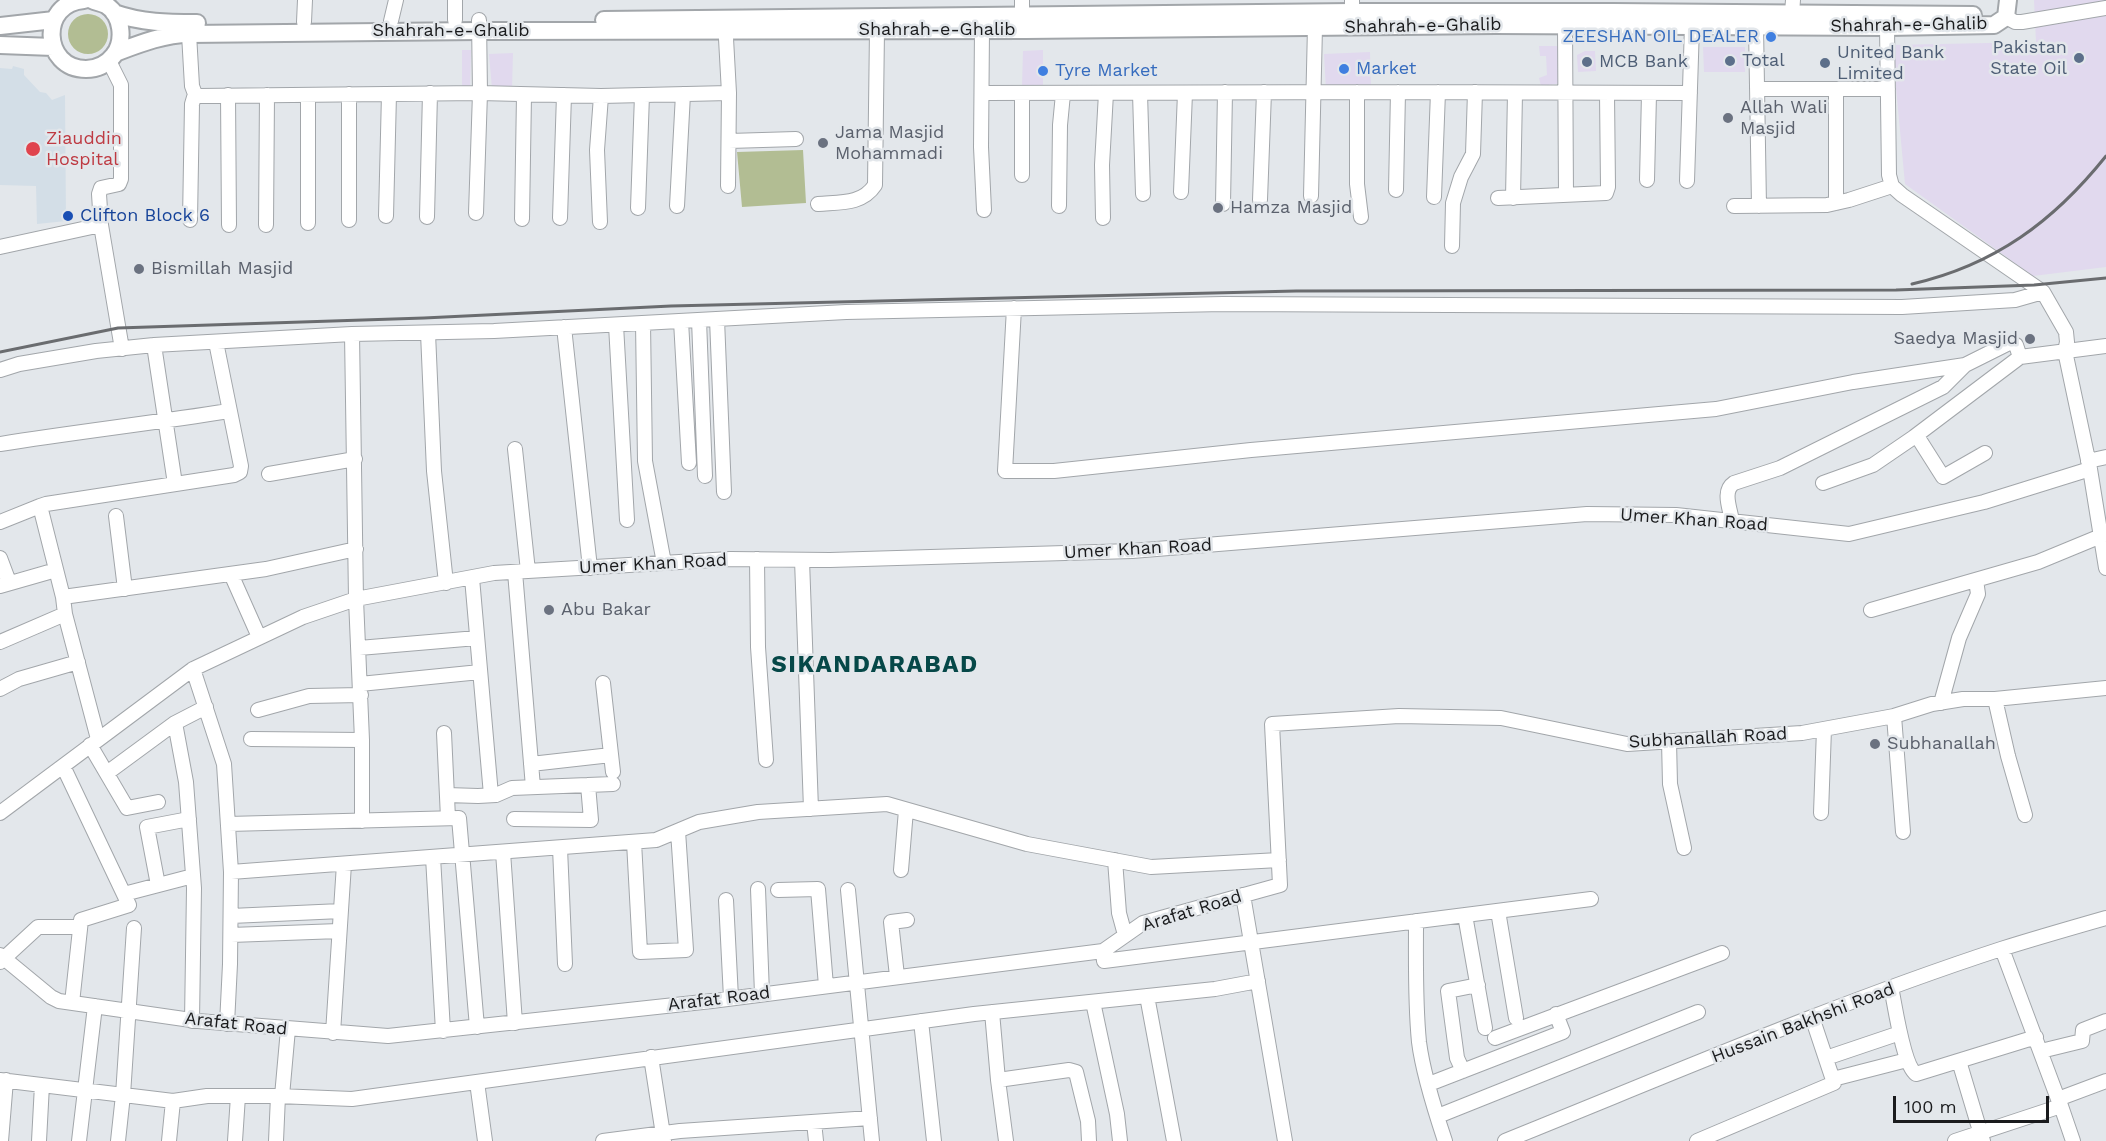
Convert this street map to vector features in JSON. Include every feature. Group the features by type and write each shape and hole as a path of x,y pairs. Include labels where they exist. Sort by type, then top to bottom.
{"main road":[{"path":"0,26 84,0"},
{"path":"104,4 134,20 186,30"},
{"path":"104,4 120,26 121,40 112,57"},
{"name":"Shahrah-e-Ghalib","path":"725,24 1022,8 1792,6 1994,15 2006,12"},
{"path":"60,9 51,34 53,47 64,61 80,69 92,69 112,57 153,40 186,30"},
{"name":"Shahrah-e-Ghalib","path":"186,30 725,24 877,30 1565,26 1887,27 1994,25 2006,12"},
{"name":"Shahrah-e-Ghalib","path":"186,30 304,22 455,20 479,25"},
{"path":"0,45 53,47"}],"street":[{"path":"304,22 305,0"},
{"path":"391,21 396,0"},
{"path":"455,0 455,20"},
{"path":"2006,12 2015,22 2022,22 2106,8"},
{"path":"725,24 729,93 728,186"},
{"path":"476,213 480,93 479,25"},
{"path":"1565,26 1566,195"},
{"path":"1687,181 1692,26"},
{"path":"1756,26 1759,206"},
{"path":"1311,196 1315,27"},
{"path":"1887,27 1889,175 1892,186 2043,292 2066,332 2065,351 2089,465 2106,568"},
{"path":"186,30 192,86 195,94 192,104 190,220"},
{"path":"818,204 855,200 870,193 875,185 877,30"},
{"path":"982,30 981,147 984,210"},
{"path":"112,57 121,85 122,179 120,184 101,188 99,194 101,225 122,349"},
{"path":"1757,89 1888,89"},
{"path":"1836,89 1836,203"},
{"path":"1223,204 1224,92"},
{"path":"1260,200 1264,92"},
{"path":"1357,92 1357,184 1361,217"},
{"path":"1396,190 1398,92"},
{"path":"1434,197 1438,92"},
{"path":"1452,246 1453,203 1461,177 1473,154 1476,92"},
{"path":"427,217 429,93"},
{"path":"195,94 198,96 480,93 601,96 729,93"},
{"path":"982,93 1690,93"},
{"path":"1103,218 1102,165 1106,93"},
{"path":"1140,93 1143,194"},
{"path":"1181,192 1185,93"},
{"path":"1513,198 1515,93"},
{"path":"349,94 349,220"},
{"path":"386,216 389,94"},
{"path":"522,219 524,94"},
{"path":"676,206 682,94"},
{"path":"1022,94 1022,175"},
{"path":"1059,206 1060,125 1063,94"},
{"path":"1498,198 1602,194 1607,191 1607,94"},
{"path":"1647,180 1649,94"},
{"path":"228,95 229,225"},
{"path":"266,225 267,95"},
{"path":"308,95 308,222"},
{"path":"560,218 564,95"},
{"path":"638,208 642,95"},
{"path":"600,222 597,150 601,96"},
{"path":"729,141 796,139"},
{"path":"1734,206 1827,205 1892,186"},
{"path":"0,247 101,225"},
{"path":"0,370 19,364 154,345 352,334 616,325 846,312 1223,304 1902,307 2015,300 2043,292"},
{"path":"1014,308 1005,471 1054,471 1263,449 1716,409 1853,382 1965,365 2009,343 2016,345 2020,357"},
{"path":"717,319 724,492"},
{"path":"699,320 705,476"},
{"path":"681,321 689,463"},
{"path":"643,323 645,461 664,563"},
{"path":"616,325 627,520"},
{"path":"564,327 590,568"},
{"path":"429,333 434,471 446,583"},
{"path":"352,334 362,821"},
{"path":"0,522 40,506 234,475 240,472 242,466 216,342"},
{"path":"154,345 175,484"},
{"path":"1823,483 1873,465 1917,436 2020,357 2106,346"},
{"path":"1732,521 1727,492 1729,486 1780,468 1943,387 1965,365"},
{"path":"0,444 229,411"},
{"path":"1917,436 1943,477 1985,453"},
{"path":"515,449 533,787"},
{"name":"Umer Khan Road","path":"0,813 193,669 303,617 356,599 472,578 522,572 730,559 802,560 1132,551 1587,514 1676,515 1849,534 1984,502 2106,457"},
{"path":"269,474 355,459"},
{"path":"40,506 78,662 94,742 107,773 127,808 153,803 152,826"},
{"path":"116,516 125,589"},
{"path":"1871,610 2038,562 2101,536"},
{"path":"63,597 266,569 356,549"},
{"path":"0,558 5,584 56,570"},
{"path":"757,560 758,647 766,760"},
{"path":"802,560 811,809"},
{"path":"231,574 259,637"},
{"path":"472,578 491,795"},
{"path":"1941,703 1959,638 1978,594 1976,580"},
{"path":"0,642 65,614"},
{"path":"358,648 477,638"},
{"path":"0,689 19,679 78,662"},
{"path":"193,669 224,764 231,872 227,1024"},
{"path":"258,710 309,696 480,672"},
{"path":"447,795 491,795 513,788 588,785 613,778 603,684"},
{"name":"Subhanallah Road","path":"1272,724 1399,716 1501,718 1627,744 1802,733 1894,716 1932,704 1963,699 1995,699 2106,688"},
{"path":"1995,699 2025,815"},
{"path":"107,773 175,723 206,708"},
{"path":"1894,716 1903,832"},
{"path":"175,723 186,782 193,876 192,1021"},
{"name":"Arafat Road","path":"1,959 59,1001 192,1021 388,1036 730,998 1103,951 1143,923 1280,885 1272,724"},
{"path":"1821,813 1824,729"},
{"path":"444,733 448,818"},
{"path":"252,739 362,740"},
{"path":"1669,741 1670,784 1684,848"},
{"path":"531,764 611,755"},
{"path":"63,766 129,905 81,920 72,1003"},
{"path":"514,819 591,820 588,785"},
{"path":"231,872 656,840 699,822 758,812 887,804 1028,844 1152,867 1279,860"},
{"path":"901,870 906,810"},
{"path":"228,824 459,818 477,1027"},
{"path":"158,885 147,827 189,819"},
{"path":"634,842 640,952 686,950 678,831"},
{"path":"560,848 565,964"},
{"path":"503,852 515,1023"},
{"path":"433,857 443,1030"},
{"path":"1115,860 1119,913 1125,935"},
{"path":"333,1033 344,864"},
{"path":"123,894 193,876"},
{"path":"758,889 762,994"},
{"path":"778,890 818,889 826,986"},
{"path":"848,890 872,1141"},
{"path":"1244,895 1285,1141"},
{"path":"1103,951 1104,961 1591,899"},
{"path":"726,900 730,998"},
{"path":"231,915 341,910"},
{"path":"1498,911 1516,1018"},
{"path":"1465,915 1478,986 1490,1033 1556,1014 1722,952"},
{"name":"Hussain Bakhshi Road","path":"1504,1141 1891,987 2002,949 2106,918"},
{"path":"897,976 891,922 907,920"},
{"path":"1416,921 1419,1044 1445,1141"},
{"path":"1,959 38,927 81,927"},
{"path":"118,1141 134,928"},
{"path":"231,935 339,932"},
{"path":"2002,949 2073,1141"},
{"path":"1,1141 3,1080 173,1101 207,1096 352,1099 921,1021 1215,989 1258,981"},
{"path":"1463,1071 1457,1058 1448,991 1478,986"},
{"path":"1891,987 1907,1060 1912,1072 1918,1075 2036,1037"},
{"path":"1147,996 1174,1141"},
{"path":"1093,1002 1117,1114 1120,1141"},
{"path":"79,1141 95,1006"},
{"path":"992,1012 1006,1141"},
{"path":"1438,1116 1698,1012"},
{"path":"1429,1084 1563,1032 1556,1014"},
{"path":"1697,1141 1834,1083 1812,1017"},
{"path":"921,1021 933,1141"},
{"path":"2041,1051 2082,1041 2083,1030 2106,1021"},
{"path":"276,1141 288,1029"},
{"path":"1826,1058 1900,1033"},
{"path":"651,1058 663,1137"},
{"path":"1833,1079 1907,1060"},
{"path":"1959,1061 1982,1137"},
{"path":"998,1080 1069,1070 1076,1072 1088,1121 1089,1141"},
{"path":"1955,1141 1982,1137 2106,1081"},
{"path":"477,1082 485,1141"},
{"path":"39,1141 42,1085"},
{"path":"235,1141 238,1096"},
{"path":"169,1141 173,1101"},
{"path":"603,1141 738,1134 814,1122 870,1118"},
{"path":"814,1122 816,1141"}],"shaded area":[{"path":"2034,0 2106,0 2106,267 2033,276 1905,184 1892,45 2036,42"},
{"path":"1539,46 1560,46 1562,83 1541,86 1539,78 1547,75 1546,56 1540,56"},
{"path":"1703,47 1745,47 1745,72 1704,72"},
{"path":"462,50 471,50 470,90 462,90"},
{"path":"1043,50 1043,86 1022,86 1023,51"},
{"path":"1585,51 1595,51 1596,71 1578,72 1577,55"},
{"path":"1370,52 1371,88 1326,90 1324,54"},
{"path":"513,53 512,89 492,89 489,54"},
{"name":"Ziauddin Hospital","path":"13,66 24,69 24,75 40,92 46,93 52,100 65,95 66,221 37,224 36,186 0,185 0,68 12,69"}],"green space":[{"path":"88,14 96,15 102,20 107,26 107,42 102,48 96,53 88,54 80,53 74,48 69,42 68,34 69,26 74,20 80,15"},
{"path":"803,150 806,203 742,207 737,152"}],"railway":[{"path":"1912,284 1970,265 2021,237 2065,201 2106,156"},
{"path":"0,352 118,328 424,318 671,306 1296,291 1896,290 2034,285 2106,278"}],"place":[{"name":"ZEESHAN OIL DEALER","path":"1771,37"},
{"name":"Pakistan State Oil","path":"2079,58"},
{"name":"Total","path":"1730,61"},
{"name":"MCB Bank","path":"1587,62"},
{"name":"United Bank Limited","path":"1825,63"},
{"name":"Market","path":"1344,69"},
{"name":"Tyre Market","path":"1043,71"},
{"name":"Allah Wali Masjid","path":"1728,118"},
{"name":"Jama Masjid Mohammadi","path":"823,143"},
{"name":"Ziauddin Hospital","path":"33,149"},
{"name":"Hamza Masjid","path":"1218,208"},
{"name":"Clifton Block 6","path":"68,216"},
{"name":"Bismillah Masjid","path":"139,269"},
{"name":"Saedya Masjid","path":"2030,339"},
{"name":"Abu Bakar","path":"549,610"},
{"name":"Subhanallah","path":"1875,744"}],"district":[{"name":"SIKANDARABAD","path":"875,665"}]}
